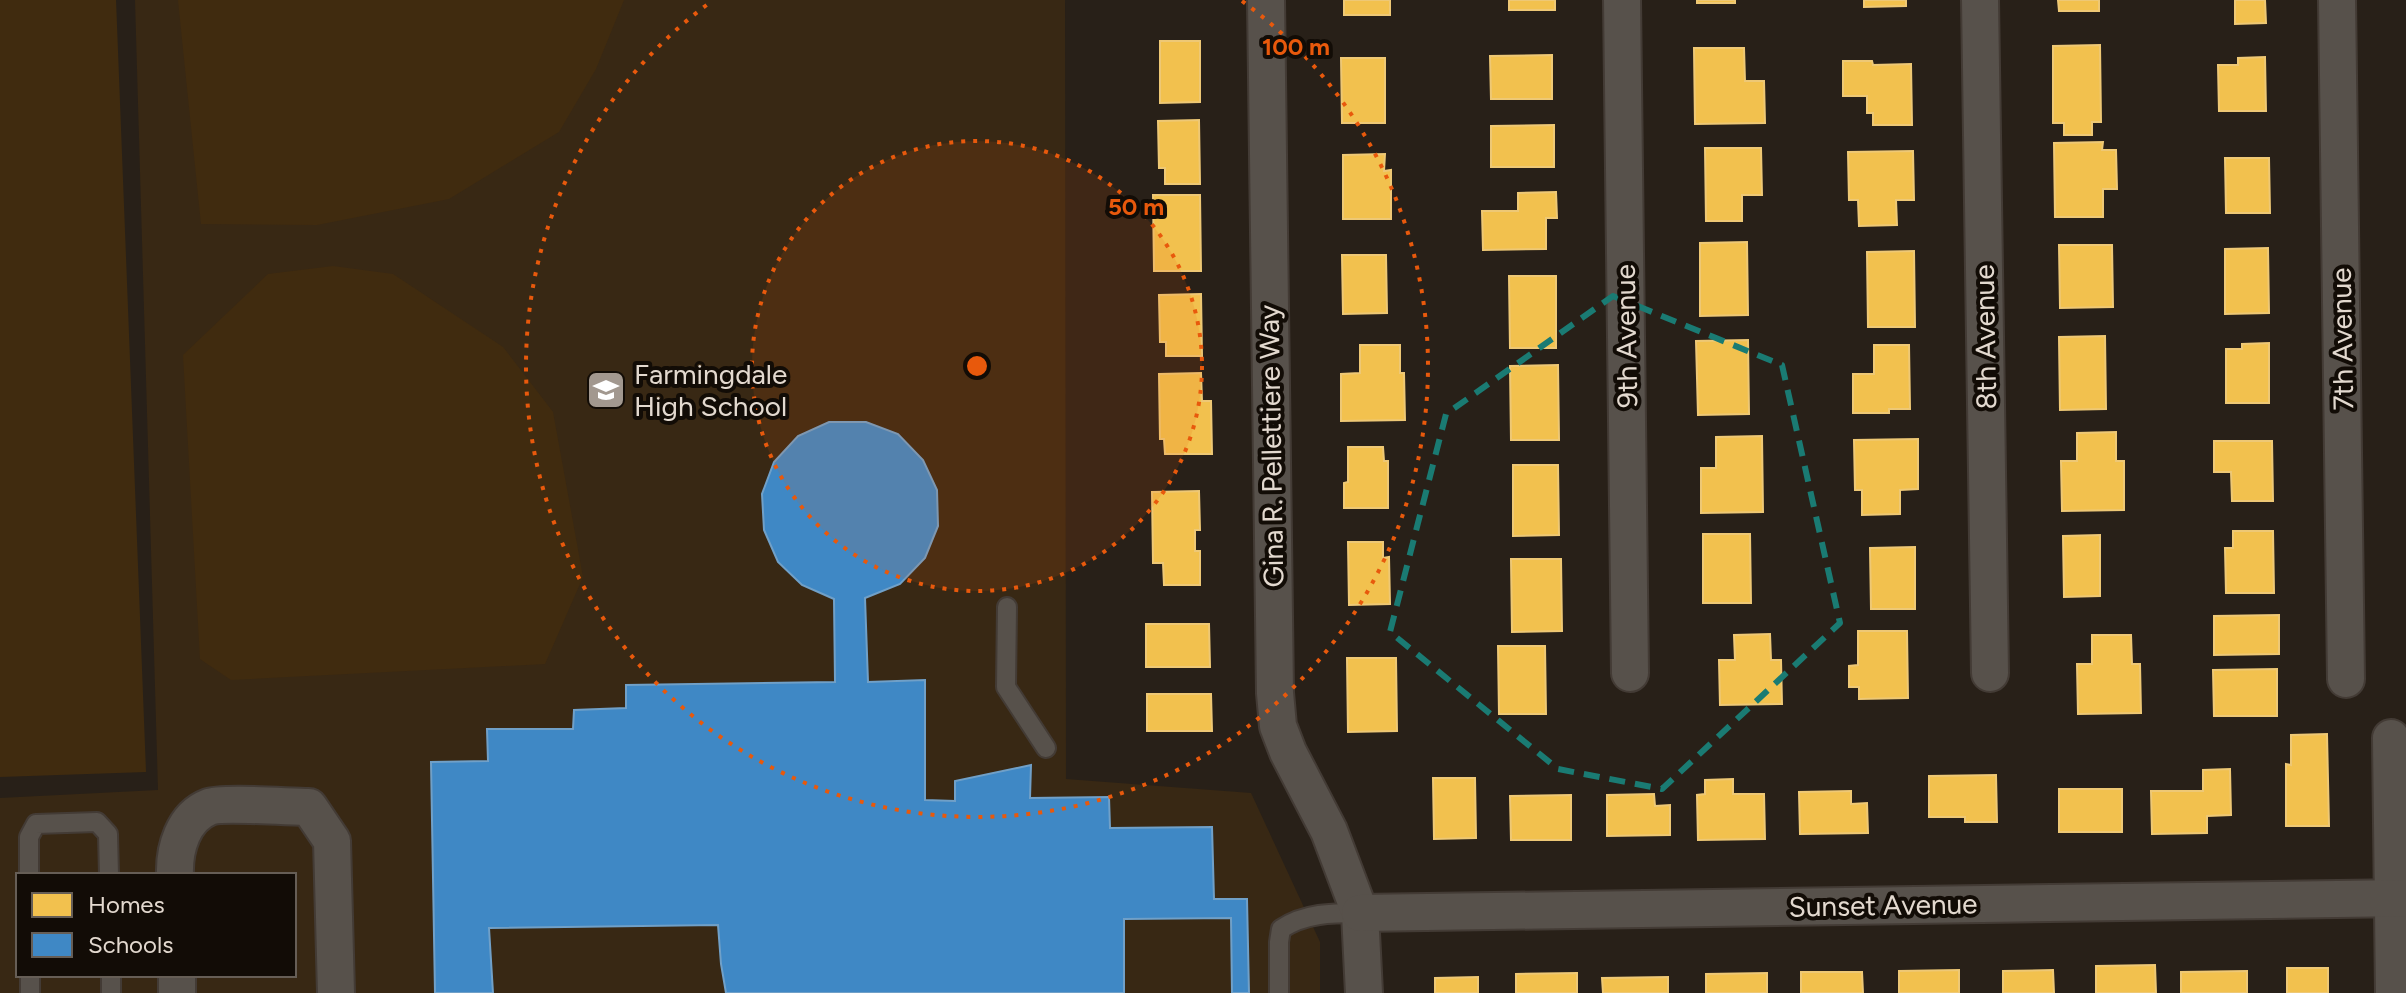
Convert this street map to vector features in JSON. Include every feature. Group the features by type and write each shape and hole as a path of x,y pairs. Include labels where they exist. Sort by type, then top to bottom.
{"street":[{"name":"Gina R. Pellettiere Way","path":"1266,0 1275,693 1278,726 1329,831 1360,913 1364,993"},
{"name":"9th Avenue","path":"1622,0 1630,673"},
{"name":"8th Avenue","path":"1980,0 1990,673"},
{"name":"7th Avenue","path":"2337,0 2346,679"},
{"path":"2391,738 2400,898 2394,993"},
{"path":"175,873 175,856 190,818 211,805 309,807 332,841 336,993"},
{"name":"Sunset Avenue","path":"1360,913 2400,898"}],"lane":[{"path":"1007,607 1006,687 1046,748"},
{"path":"29,873 29,837 36,824 97,822 108,834 109,873"},
{"path":"1279,993 1281,929 1296,919 1330,913 1360,913"}],"highlighted area":[{"path":"1613,296 1782,365 1840,623 1662,789 1558,769 1390,632 1446,414"}],"shaded area":[{"path":"0,0 116,0 146,772 0,777"},
{"name":"Farmingdale High School","path":"135,0 1065,0 1066,779 1251,793 1320,942 1320,993 0,993 0,798 158,790"},
{"path":"178,0 624,0 596,69 559,132 449,199 317,225 201,224"},
{"path":"333,266 393,274 503,347 553,412 583,577 545,664 231,680 200,659 183,355 268,274"}],"building: Homes":[{"path":"1344,0 1390,0 1390,15 1344,15"},
{"path":"1509,0 1555,0 1555,10 1509,10"},
{"path":"1697,0 1735,0 1735,3 1697,3"},
{"path":"1864,0 1906,0 1906,6 1864,7"},
{"path":"2058,0 2099,0 2099,11 2059,11"},
{"path":"2235,0 2265,0 2266,23 2235,24"},
{"path":"1160,41 1200,41 1200,102 1160,103"},
{"path":"2100,45 2101,122 2092,122 2092,135 2064,135 2064,123 2053,123 2053,46"},
{"path":"1694,48 1744,48 1745,81 1764,81 1765,123 1695,124"},
{"path":"1552,55 1552,99 1491,99 1490,56"},
{"path":"2265,57 2266,111 2219,111 2218,65 2238,65 2238,58"},
{"path":"1341,58 1385,58 1385,123 1342,123"},
{"path":"1843,61 1872,61 1873,65 1911,64 1912,125 1873,125 1873,113 1867,113 1867,96 1843,96"},
{"path":"1199,120 1200,184 1165,184 1165,168 1159,168 1158,121"},
{"path":"1554,125 1554,167 1491,167 1491,126"},
{"path":"2103,142 2102,150 2116,150 2117,189 2103,189 2103,217 2055,217 2054,143"},
{"path":"1705,148 1761,148 1762,195 1742,195 1742,221 1706,221"},
{"path":"1913,151 1914,200 1896,200 1897,225 1859,226 1858,200 1849,200 1848,152"},
{"path":"1385,154 1384,171 1391,170 1391,219 1343,219 1343,155"},
{"path":"2225,158 2269,158 2270,213 2226,213"},
{"path":"1556,192 1557,218 1546,218 1546,249 1483,250 1482,211 1518,211 1518,193"},
{"path":"1153,195 1200,195 1201,271 1154,271"},
{"path":"1747,242 1748,315 1700,316 1700,243"},
{"path":"2059,245 2112,245 2113,307 2060,308"},
{"path":"2268,248 2269,313 2225,314 2225,249"},
{"path":"1914,251 1915,327 1868,327 1867,252"},
{"path":"1342,255 1386,255 1387,313 1343,314"},
{"path":"1509,276 1556,276 1556,348 1510,348"},
{"path":"1201,294 1202,356 1166,356 1166,342 1160,342 1159,295"},
{"path":"2105,336 2106,409 2060,410 2059,337"},
{"path":"1748,340 1749,414 1698,415 1696,341"},
{"path":"2269,343 2269,403 2226,403 2226,349 2242,349 2242,344"},
{"path":"1360,345 1400,345 1405,420 1341,421 1341,374 1360,373"},
{"path":"1874,345 1909,345 1910,409 1889,409 1889,413 1853,413 1853,374 1874,374"},
{"path":"1558,365 1559,440 1511,440 1510,366"},
{"path":"1201,373 1202,401 1211,401 1212,454 1165,454 1164,439 1160,439 1159,374"},
{"path":"2116,432 2116,461 2124,461 2124,510 2062,511 2061,461 2077,461 2077,433"},
{"path":"1762,436 1763,512 1701,513 1701,468 1716,468 1716,437"},
{"path":"1918,439 1918,489 1900,490 1900,514 1862,515 1862,490 1855,490 1854,440"},
{"path":"2214,441 2272,441 2273,501 2232,501 2231,472 2214,472"},
{"path":"1348,447 1383,447 1384,461 1388,461 1388,508 1344,508"},
{"path":"1513,465 1558,465 1559,535 1513,536"},
{"path":"1199,491 1200,530 1195,530 1195,551 1200,551 1200,585 1164,585 1163,563 1153,563 1152,492"},
{"path":"2233,531 2273,531 2274,593 2226,593 2225,548 2233,548"},
{"path":"1703,534 1750,534 1751,603 1703,603"},
{"path":"2100,535 2100,596 2064,597 2063,536"},
{"path":"1348,542 1383,542 1383,558 1389,557 1390,604 1349,605"},
{"path":"1915,547 1915,609 1871,609 1870,548"},
{"path":"1511,559 1561,559 1562,631 1512,632"},
{"path":"2279,615 2279,654 2214,655 2214,616"},
{"path":"1146,624 1209,624 1210,667 1146,667"},
{"path":"1858,631 1907,631 1908,698 1859,699 1859,687 1849,687 1849,666 1858,665"},
{"path":"1770,634 1771,660 1781,660 1782,704 1720,705 1719,660 1735,660 1734,635"},
{"path":"2092,635 2131,635 2132,664 2140,664 2141,713 2078,714 2077,664 2092,664"},
{"path":"1498,646 1545,646 1546,714 1499,714"},
{"path":"1347,658 1396,658 1397,731 1348,732"},
{"path":"2277,669 2277,716 2214,716 2213,670"},
{"path":"1147,694 1211,694 1212,731 1147,731"},
{"path":"2327,734 2329,826 2286,826 2286,764 2291,765 2291,735"},
{"path":"2230,769 2231,815 2207,816 2207,833 2152,834 2151,791 2203,791 2203,770"},
{"path":"1996,775 1997,822 1965,822 1965,817 1929,817 1929,776"},
{"path":"1433,778 1475,778 1476,838 1434,839"},
{"path":"1733,779 1733,794 1764,794 1765,839 1698,840 1697,795 1705,794 1705,780"},
{"path":"2059,789 2122,789 2122,832 2059,832"},
{"path":"1851,791 1851,804 1867,803 1868,833 1800,834 1799,792"},
{"path":"1654,794 1655,806 1670,805 1670,835 1607,836 1607,795"},
{"path":"1571,795 1571,840 1511,840 1510,796"},
{"path":"2155,965 2156,993 2096,993 2096,966"},
{"path":"2287,968 2328,968 2328,993 2287,993"},
{"path":"1959,970 1959,993 1899,993 1899,971"},
{"path":"2053,970 2054,993 2003,993 2003,971"},
{"path":"2247,971 2247,993 2181,993 2181,972"},
{"path":"1801,972 1862,972 1863,993 1801,993"},
{"path":"1577,973 1577,993 1516,993 1516,974"},
{"path":"1767,973 1767,993 1706,993 1706,974"},
{"path":"1478,977 1478,993 1435,993 1435,978"},
{"path":"1668,977 1668,993 1603,993 1602,978"}],"building: Schools":[{"path":"829,422 866,422 898,434 923,460 937,490 938,526 925,558 900,584 865,598 868,682 925,680 925,800 955,801 955,781 1031,765 1030,798 1109,797 1110,828 1212,827 1214,899 1247,899 1249,993 1232,993 1231,918 1124,919 1124,993 726,993 718,925 489,928 493,993 435,993 431,762 488,761 487,729 573,729 574,710 626,708 626,685 835,682 834,599 802,585 778,562 764,530 762,494 774,462 798,436"}],"place":[{"name":"Farmingdale High School","path":"606,390"}]}
